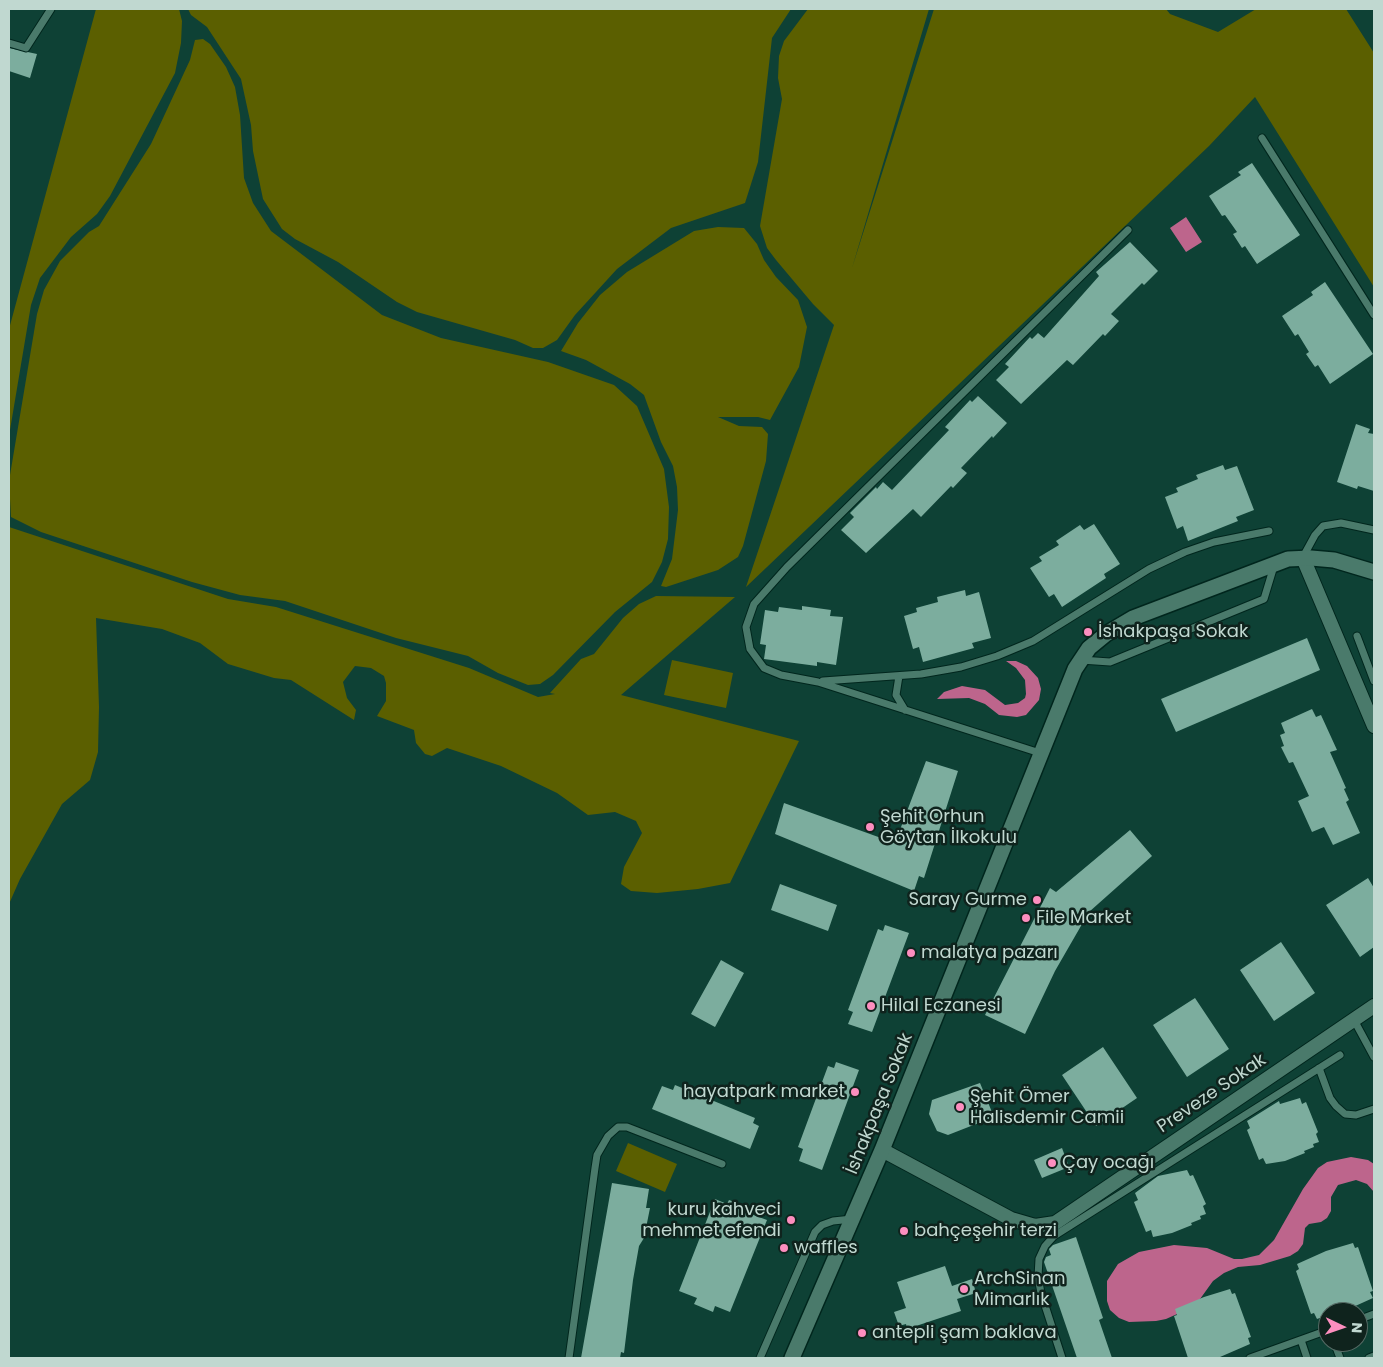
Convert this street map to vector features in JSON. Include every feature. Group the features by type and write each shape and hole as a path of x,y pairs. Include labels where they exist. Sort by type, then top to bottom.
{"street":[{"path":"1303,558 1374,726"},
{"name":"İshakpaşa Sokak","path":"792,1358 882,1150 1075,669 1089,648 1106,634 1133,618 1288,559 1334,560 1374,572"},
{"name":"Preveze Sokak","path":"882,1150 1012,1219 1035,1226 1055,1223 1374,1006"}],"lane":[{"path":"9,43 26,48 51,9"},
{"path":"1262,138 1374,315"},
{"path":"1040,754 818,682 781,675 764,668 756,660 746,638 746,627 754,604 787,567 1128,230"},
{"path":"1303,558 1315,535 1323,526 1341,523 1374,530"},
{"path":"818,682 899,676 961,667 997,656 1033,641 1149,569 1184,552 1214,542 1269,531"},
{"path":"1081,660 1110,662 1264,599 1275,564"},
{"path":"1357,636 1374,681"},
{"path":"899,676 896,695 906,710"},
{"path":"1354,1020 1374,1057"},
{"path":"1062,1358 1041,1293 1038,1277 1039,1259 1054,1236 1340,1054"},
{"path":"1319,1068 1330,1098 1345,1114 1356,1115 1374,1109"},
{"path":"569,1358 597,1155 608,1136 618,1127 627,1127 722,1164"},
{"path":"760,1358 815,1232 822,1225 832,1221 852,1218"},
{"path":"1250,1358 1318,1334"},
{"path":"1301,1340 1307,1358"},
{"path":"1369,1358 1374,1356"}],"shaded area":[{"path":"96,9 179,9 182,21 181,43 175,73 110,196 97,214 71,237 40,278 31,305 9,436 9,329"},
{"path":"188,9 791,9 772,38 758,162 745,203 671,228 617,269 575,315 557,340 543,348 533,348 515,340 417,312 397,302 338,262 295,239 282,229 263,199 253,151 251,125 241,79 207,27 191,15"},
{"path":"808,9 929,9 852,268 934,9 1166,9 1170,14 1218,32 1256,9 1346,9 1374,53 1374,287 1255,97 1209,146 746,587 834,325 813,304 767,248 760,226 782,99 778,78 779,56 784,41"},
{"path":"203,39 210,44 226,67 235,87 240,115 244,178 253,203 271,231 382,315 441,338 548,362 614,385 637,406 664,469 669,507 668,539 662,562 652,582 615,612 553,675 540,684 528,685 498,673 468,656 396,638 285,601 240,595 192,582 41,532 11,517 9,481 37,314 44,290 60,261 89,232 99,226 151,144 190,60 195,40"},
{"path":"1186,217 1202,242 1186,252 1170,228"},
{"path":"718,227 744,228 757,244 764,260 776,277 798,300 807,327 799,367 770,420 758,417 718,417 739,426 762,427 768,434 766,461 743,546 738,557 718,570 666,587 661,586 672,559 678,510 677,487 673,466 661,442 644,395 630,384 586,360 561,351 578,323 600,295 627,272 694,231"},
{"path":"9,527 228,599 276,607 469,668 538,697 555,694 550,693 581,659 594,654 623,618 639,604 656,596 735,597 621,695 799,741 730,883 698,889 657,893 631,891 621,884 624,867 642,833 636,821 615,812 588,815 557,793 501,766 447,748 432,756 425,754 416,743 414,730 377,716 386,701 386,683 384,676 371,668 355,666 343,682 347,698 356,710 354,720 291,680 274,678 228,664 200,643 162,629 96,618 99,707 98,752 90,780 62,804 20,879 9,904"},
{"path":"672,660 733,673 726,708 664,695"},
{"path":"1006,661 1016,661 1027,666 1038,678 1041,689 1039,700 1026,715 1017,717 999,715 985,704 969,698 937,699 944,692 962,686 985,690 1005,705 1018,703 1025,698 1025,680 1016,668"},
{"path":"628,1143 677,1164 665,1192 616,1171"},
{"path":"1351,1157 1368,1160 1374,1164 1374,1192 1367,1184 1356,1180 1338,1185 1331,1197 1331,1211 1327,1218 1321,1222 1309,1224 1305,1228 1303,1244 1298,1251 1290,1256 1260,1265 1238,1267 1224,1273 1213,1281 1195,1306 1166,1319 1129,1322 1119,1318 1110,1310 1107,1301 1107,1281 1118,1264 1139,1252 1174,1245 1207,1248 1234,1259 1259,1255 1274,1240 1303,1189 1318,1168 1327,1162"}],"building":[{"path":"9,48 37,54 30,78 9,71"},
{"path":"1252,163 1300,235 1257,264 1245,246 1242,248 1233,234 1237,232 1225,215 1222,216 1209,196 1241,175 1238,172"},
{"path":"1130,242 1158,271 1144,285 1142,283 1111,314 1119,321 1105,336 1103,334 1073,365 1067,360 1021,404 996,380 1009,367 1005,364 1030,337 1032,339 1038,333 1044,338 1099,276 1096,272"},
{"path":"1325,282 1373,354 1330,384 1318,365 1315,367 1306,354 1309,352 1298,334 1295,336 1282,316 1313,295 1311,292"},
{"path":"978,396 1007,423 961,468 967,473 953,488 951,486 921,517 913,509 866,553 841,530 854,517 850,513 883,482 892,490 949,430 945,427 970,400 972,402"},
{"path":"1356,424 1370,429 1368,433 1374,434 1374,491 1358,486 1357,489 1337,482"},
{"path":"1223,465 1225,470 1237,466 1254,510 1236,517 1238,521 1188,541 1183,526 1177,529 1165,497 1178,492 1176,488 1198,479 1196,475"},
{"path":"1094,524 1120,564 1104,574 1106,578 1062,607 1054,594 1049,597 1030,568 1042,561 1039,557 1059,545 1056,541 1080,525 1084,530"},
{"path":"965,590 966,596 979,592 991,638 972,643 974,648 923,662 919,647 913,649 904,616 917,612 916,608 938,602 937,597"},
{"path":"802,606 831,610 830,616 843,617 836,665 817,662 817,666 764,659 766,645 760,644 765,610 778,612 779,607 802,610"},
{"path":"1307,638 1320,670 1176,732 1161,699"},
{"path":"1312,709 1316,717 1321,715 1337,750 1330,752 1346,788 1344,789 1349,800 1346,802 1360,833 1333,845 1324,827 1312,832 1298,801 1309,796 1293,762 1289,763 1281,747 1284,746 1280,735 1285,733 1281,723"},
{"path":"926,761 958,771 924,878 919,876 914,891 775,834 784,803 895,843"},
{"path":"1130,830 1152,856 1089,912 1055,971 1025,1034 985,1015 1050,888 1056,892"},
{"path":"1368,878 1374,888 1374,947 1360,957 1326,905"},
{"path":"780,884 837,905 828,931 771,910"},
{"path":"885,925 909,933 872,1032 848,1024 853,1012 848,1010 878,929 883,931"},
{"path":"1281,942 1315,993 1274,1021 1240,970"},
{"path":"721,960 744,973 715,1027 691,1014"},
{"path":"1195,998 1229,1049 1187,1077 1153,1025"},
{"path":"1103,1047 1137,1098 1096,1126 1062,1075"},
{"path":"836,1062 859,1070 822,1170 799,1161 803,1149 798,1147 828,1066 834,1068"},
{"name":"Şehit Ömer Halisdemir Camii","path":"980,1083 994,1117 948,1135 937,1131 929,1114 932,1100"},
{"path":"675,1085 755,1118 753,1123 759,1126 750,1149 652,1109 662,1086 673,1090"},
{"path":"1300,1098 1302,1104 1306,1102 1318,1132 1316,1134 1319,1142 1313,1144 1314,1147 1304,1151 1305,1153 1285,1161 1266,1164 1263,1158 1259,1160 1247,1130 1250,1128 1247,1121 1279,1101 1280,1104"},
{"name":"Çay ocağı","path":"1062,1148 1069,1167 1042,1178 1034,1160"},
{"path":"1187,1170 1190,1176 1193,1175 1206,1204 1203,1206 1206,1214 1200,1216 1201,1219 1191,1223 1192,1225 1172,1233 1153,1237 1151,1230 1146,1232 1134,1202 1138,1200 1135,1193 1158,1176"},
{"path":"612,1183 649,1189 646,1208 650,1208 644,1238 639,1246 624,1353 621,1352 620,1358 581,1358"},
{"path":"715,1199 727,1204 729,1200 750,1208 748,1213 767,1220 730,1312 715,1306 713,1312 694,1304 697,1298 679,1291"},
{"path":"1076,1237 1103,1318 1099,1320 1112,1358 1077,1358 1044,1262 1046,1257 1051,1255 1049,1249 1053,1245"},
{"path":"1353,1243 1355,1248 1358,1247 1373,1291 1370,1292 1373,1298 1364,1302 1318,1302 1317,1319 1314,1313 1311,1314 1296,1271 1299,1269 1297,1264 1326,1251"},
{"path":"945,1266 952,1286 972,1279 976,1293 957,1299 961,1311 907,1329 906,1324 899,1326 894,1312 906,1308 897,1282"},
{"path":"1230,1289 1232,1294 1235,1293 1251,1337 1248,1338 1250,1344 1220,1357 1188,1358 1174,1316 1177,1315 1175,1309"}],"place":[{"name":"İshakpaşa Sokak","path":"1088,632"},
{"name":"Şehit Orhun Göytan İlkokulu","path":"870,827"},
{"name":"Saray Gurme","path":"1037,900"},
{"name":"File Market","path":"1026,918"},
{"name":"malatya pazarı","path":"911,953"},
{"name":"Hilal Eczanesi","path":"871,1006"},
{"name":"hayatpark market","path":"855,1092"},
{"name":"Şehit Ömer Halisdemir Camii","path":"960,1107"},
{"name":"Çay ocağı","path":"1052,1163"},
{"name":"kuru kahveci mehmet efendi","path":"791,1220"},
{"name":"bahçeşehir terzi","path":"904,1231"},
{"name":"waffles","path":"784,1248"},
{"name":"ArchSinan Mimarlık","path":"964,1289"},
{"name":"antepli şam baklava","path":"862,1333"}]}
